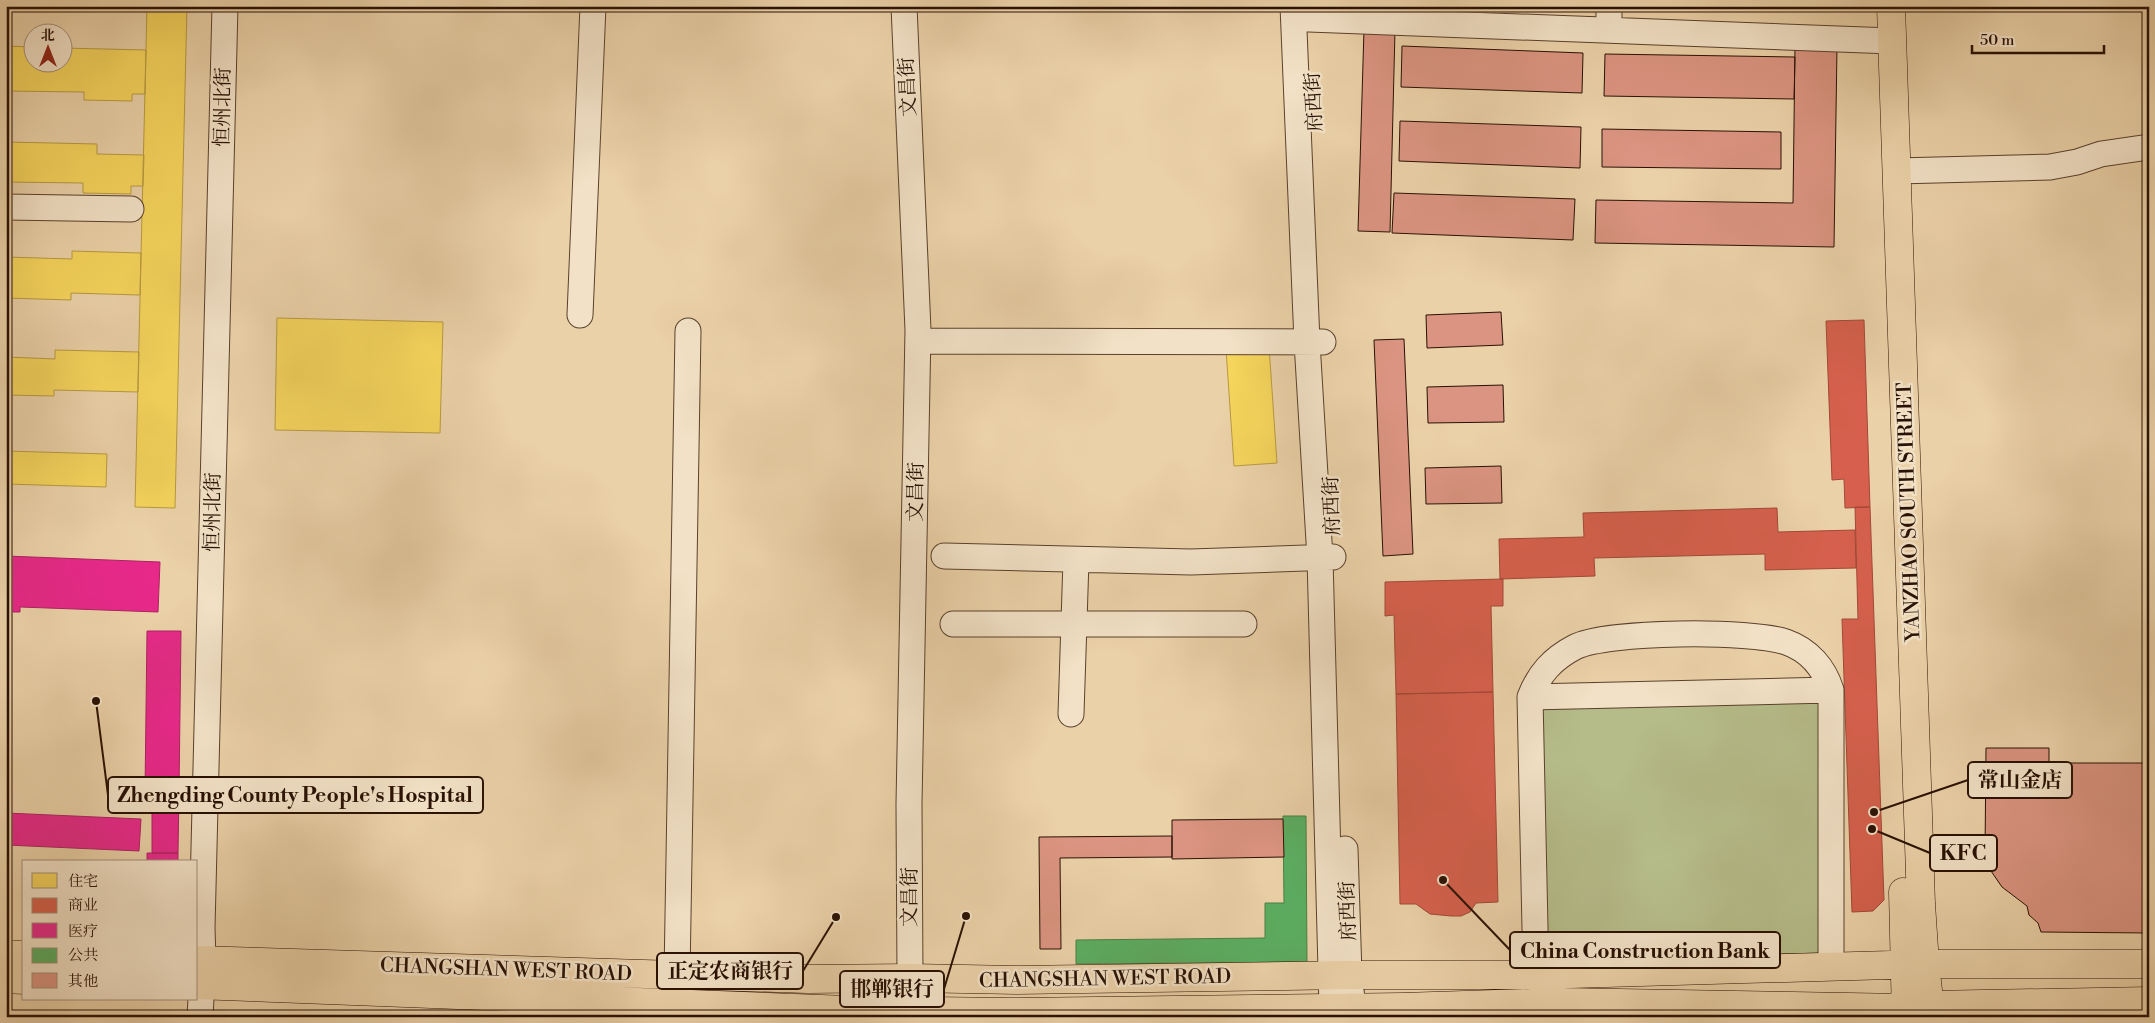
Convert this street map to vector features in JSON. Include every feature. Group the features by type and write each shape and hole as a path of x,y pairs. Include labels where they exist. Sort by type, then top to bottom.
{"main road":[{"path":"1876,6 1885,40 1881,259 1918,1011"},
{"name":"YANZHAO SOUTH STREET","path":"1891,6 1885,40 1896,170 1915,965"},
{"path":"6,955 22,955"},
{"name":"CHANGSHAN WEST ROAD","path":"199,973 677,975 807,979 1017,980 1340,975 1536,976 1915,965 2149,964"},
{"name":"CHANGSHAN WEST ROAD","path":"199,973 846,1010 1012,1014 1342,1006 1402,1007 1561,1002 1708,1010 1918,1011 2149,1000"},
{"path":"6,979 22,980"}],"street":[{"name":"恒州北街","path":"200,1017 199,973 202,928 225,6"},
{"path":"580,315 593,6"},
{"name":"文昌街","path":"904,6 918,341 909,804 910,978"},
{"path":"1304,10 1609,18 1885,40"},
{"name":"府西街","path":"1304,10 1315,342 1326,557 1342,1006"},
{"path":"1896,170 2050,167 2077,162 2101,154 2149,147"},
{"path":"6,207 131,209"},
{"path":"677,975 688,331"},
{"path":"918,341 1315,342"},
{"path":"944,556 1191,562 1326,557"},
{"path":"1071,714 1076,560"},
{"path":"953,624 1244,624"},
{"path":"1536,976 1530,697 1537,678 1576,647 1602,640 1651,635 1746,635 1787,642 1812,656 1826,675 1831,690 1831,967"},
{"path":"1530,697 1831,690"},
{"path":"1012,1014 1017,980"}],"green space":[{"path":"1819,701 1824,953 1547,959 1542,707"}],"building: 住宅":[{"path":"147,6 187,6 175,508 135,507"},
{"path":"6,46 22,47 22,72 72,72 72,48 146,50 145,94 132,94 132,101 84,100 84,92 6,91"},
{"path":"6,142 97,144 97,154 144,155 143,186 131,186 131,194 83,193 83,183 6,182"},
{"path":"72,251 141,253 140,295 71,293 71,300 6,298 6,257 72,259"},
{"path":"277,318 443,322 440,433 275,430"},
{"path":"1269,346 1277,463 1234,466 1226,349"},
{"path":"55,350 139,352 138,392 54,390 54,396 6,395 6,357 55,359"},
{"path":"6,451 107,454 106,487 6,484"}],"building: 商业":[{"path":"1864,320 1870,507 1845,508 1844,479 1832,480 1826,321"},
{"path":"1855,507 1870,507 1884,900 1873,911 1852,912 1842,619 1858,619"},
{"path":"1777,508 1778,532 1855,530 1856,568 1765,570 1765,554 1594,558 1595,576 1500,579 1499,539 1584,537 1583,513"},
{"path":"1503,579 1503,606 1491,606 1493,692 1396,694 1394,615 1385,616 1385,582"},
{"path":"1493,692 1498,902 1476,903 1470,912 1461,916 1430,914 1416,904 1400,904 1396,694"}],"building: 医疗":[{"path":"6,556 160,562 158,612 20,607 20,612 6,612"},
{"path":"147,631 181,631 179,792 145,792"},
{"path":"152,792 179,792 178,853 152,853"},
{"path":"6,813 141,819 139,851 6,845"},
{"path":"147,853 178,853 178,860 147,860"}],"building: 公共":[{"path":"1283,816 1306,816 1307,962 1076,964 1076,940 1265,938 1265,903 1284,903"}],"building: 其他":[{"path":"1364,29 1395,30 1390,232 1358,231"},
{"path":"1402,46 1583,53 1582,93 1401,87"},
{"path":"1795,46 1837,47 1834,247 1595,243 1596,200 1793,203"},
{"path":"1605,54 1795,57 1794,99 1604,96"},
{"path":"1400,121 1581,127 1580,168 1399,161"},
{"path":"1602,129 1781,132 1781,169 1602,167"},
{"path":"1394,193 1575,199 1573,240 1392,233"},
{"path":"1501,312 1503,345 1427,348 1426,315"},
{"path":"1404,339 1413,554 1383,556 1374,340"},
{"path":"1503,385 1504,422 1428,423 1427,387"},
{"path":"1501,466 1502,503 1426,504 1425,468"},
{"path":"1986,748 2049,748 2049,763 2149,763 2149,933 2041,932 2038,923 2029,915 2027,906 2002,887 1991,871 1985,854"},
{"path":"1283,819 1284,857 1172,859 1172,820"},
{"path":"1172,836 1172,857 1060,858 1061,949 1040,949 1039,837"}],"place":[{"name":"Zhengding County People's Hospital","path":"96,701"},
{"name":"常山金店","path":"1874,812"},
{"name":"KFC","path":"1872,829"},
{"name":"China Construction Bank","path":"1443,880"},
{"name":"邯郸银行","path":"966,916"},
{"name":"正定农商银行","path":"836,917"}]}
